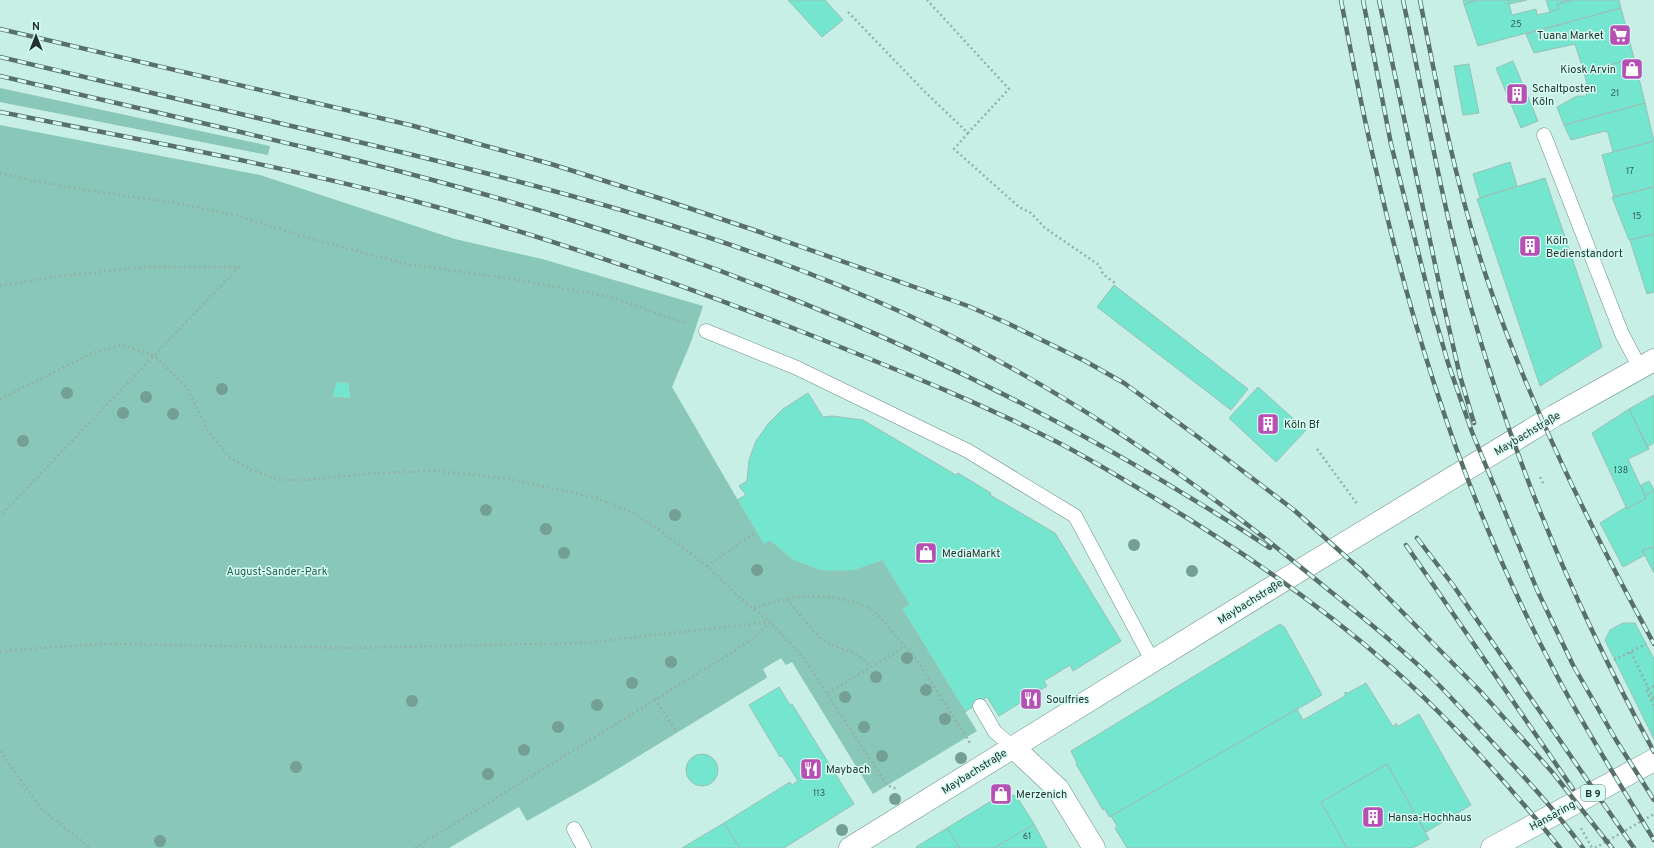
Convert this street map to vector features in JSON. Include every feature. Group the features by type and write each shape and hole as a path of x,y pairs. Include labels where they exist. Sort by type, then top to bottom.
{"street":[{"name":"Maybachstraße","path":"850,848 1554,416 1647,364"},
{"path":"1013,747 1058,789 1094,848"},
{"name":"Hansaring","path":"1492,848 1654,760"}],"lane":[{"path":"1544,134 1622,334 1647,364"},
{"path":"706,331 797,368 968,451 1075,516 1153,662"},
{"path":"980,706 995,732 1013,747"},
{"path":"574,829 584,848"}],"path":[{"path":"927,0 1009,89 954,149 1016,205 1031,213 1045,228 1099,265 1103,274 1115,283"},
{"path":"848,12 925,92 968,133"},
{"path":"0,172 30,180 182,204 238,216 315,240 406,264 512,279 610,298 706,331"},
{"path":"0,286 54,277 145,266 239,267 0,516"},
{"path":"0,399 92,353 122,345 155,356 187,388 209,433 230,458 250,469 280,480 306,480 377,473 435,471 504,478 596,498 631,512 658,529 707,566 770,622 803,657 887,785"},
{"path":"1317,450 1374,526"},
{"path":"1540,477 1544,485"},
{"path":"707,566 756,532"},
{"path":"753,608 787,599 823,597 850,600 873,610 892,630 904,647 913,654 983,765"},
{"path":"787,599 821,639 832,645 855,653 864,659 870,667"},
{"path":"0,652 24,649 107,644 354,648 584,643 770,622"},
{"path":"415,848 752,640 770,622"},
{"path":"1614,660 1646,644"},
{"path":"828,693 904,647"},
{"path":"1631,652 1653,698 1654,697"},
{"path":"1654,686 1646,689 1654,706"},
{"path":"655,699 677,732"},
{"path":"0,751 42,810 91,848"},
{"path":"1581,828 1594,848 1654,814"}],"green space":[{"path":"0,88 270,146 268,155 0,102"},
{"name":"August-Sander-Park","path":"0,125 260,175 455,239 542,259 703,306 691,342 672,387 764,545 770,541 794,561 882,561 909,604 902,609 977,731 873,794 792,662 786,665 781,658 763,669 767,677 765,679 593,784 527,821 519,807 449,848 0,848"}],"building":[{"path":"788,0 825,0 843,20 822,37"},
{"path":"1463,0 1477,0 1464,4"},
{"path":"1477,0 1508,0 1512,15 1536,9 1537,15 1550,12 1559,9 1557,4 1570,0 1619,0 1621,8 1478,46 1464,4"},
{"path":"1508,0 1527,0 1509,4"},
{"path":"1546,0 1570,1 1557,4 1559,9 1550,12"},
{"path":"1621,8 1634,58 1584,72 1575,44 1534,53 1526,34"},
{"path":"1634,58 1645,103 1564,125 1557,107 1577,96 1586,96 1588,89 1584,72"},
{"name":"Schaltposten Köln","path":"1513,61 1538,121 1521,128 1496,68"},
{"path":"1469,64 1479,113 1463,115 1454,66"},
{"path":"1645,103 1654,141 1613,152 1608,133 1605,131 1571,140 1564,125"},
{"path":"1654,141 1654,187 1614,197 1602,155"},
{"path":"1510,162 1517,186 1480,198 1473,174"},
{"name":"Köln Bedienstandort","path":"1545,178 1602,347 1540,386 1477,199"},
{"path":"1654,187 1654,234 1629,240 1612,197"},
{"path":"1654,234 1654,292 1647,294 1630,240"},
{"path":"1114,285 1248,389 1231,410 1097,307"},
{"path":"336,382 349,382 351,399 332,397"},
{"name":"Köln Bf","path":"1258,387 1306,430 1276,462 1229,418"},
{"name":"MediaMarkt","path":"808,393 823,417 832,416 863,420 956,475 958,473 991,493 990,495 1055,533 1121,641 1073,671 1070,665 1044,681 1047,686 999,716 987,697 965,712 902,609 909,604 882,561 853,571 822,571 794,561 770,541 764,545 737,500 746,495 739,486 747,481 749,460 756,441 768,424 783,409"},
{"path":"1654,395 1654,443 1647,447 1629,409"},
{"path":"1629,409 1649,449 1628,459 1646,498 1627,509 1592,433"},
{"path":"1649,481 1654,490 1645,496 1641,485"},
{"path":"1654,490 1654,547 1642,550 1645,555 1623,567 1600,523 1626,507 1627,509 1646,498 1645,496"},
{"path":"1654,547 1654,573 1642,550"},
{"path":"1623,623 1635,623 1654,659 1654,739 1605,640 1610,630"},
{"path":"1280,624 1285,628 1322,695 1109,817 1105,809 1103,810 1076,764 1077,763 1071,751"},
{"path":"1366,683 1393,727 1397,724 1397,727 1419,714 1471,805 1426,832 1387,764 1321,802 1347,848 1127,848 1115,828 1117,826 1111,816 1297,709 1303,720 1345,696 1345,692 1348,693"},
{"name":"Maybach","path":"779,687 790,705 792,704 854,804 784,848 740,848 724,823 790,782 792,785 798,781 782,756 780,757 749,705"},
{"path":"699,754 705,754 714,758 718,770 714,782 705,786 699,786 690,782 686,773 686,767 690,758"},
{"name":"Hansa-Hochhaus","path":"1387,764 1429,839 1413,848 1347,848 1321,802"},
{"path":"1006,792 1014,796 1016,795 1034,824 994,848 960,848 947,828"},
{"path":"724,823 740,848 682,848"},
{"path":"1034,824 1047,848 994,848"},
{"path":"947,828 960,848 916,847"}],"railway":[{"path":"1341,0 1367,128 1397,254 1433,380 1454,442 1495,547 1557,676 1604,759 1654,840"},
{"path":"1363,0 1391,144 1433,311 1448,363 1472,432 1538,592 1573,665 1616,740 1654,800"},
{"path":"1379,0 1443,302 1460,376 1474,423"},
{"path":"1403,0 1441,186 1458,260 1485,356 1504,415 1525,473 1572,587 1625,698 1654,752"},
{"path":"1420,0 1457,174 1475,242 1503,324 1521,371 1562,463 1606,554 1654,644"},
{"path":"0,29 410,125 551,164 757,231 968,306 1007,323 1085,361 1124,383 1198,437 1294,510 1363,572 1481,692 1553,773 1612,848"},
{"path":"0,57 433,160 572,196 641,216 777,261 844,287 910,316 1017,371 1069,402 1170,468 1267,540 1359,614 1432,678 1534,788 1583,848"},
{"path":"0,76 274,140 478,192 641,243 735,276 920,354 1011,398 1099,445 1186,495 1270,548"},
{"path":"0,112 204,152 306,174 459,213 615,262 768,318 910,375 1032,429 1077,452 1184,516 1238,551 1316,606 1391,667 1436,709 1500,777 1560,848"},
{"path":"1417,538 1453,585 1634,848"},
{"path":"1406,545 1573,789"}],"place":[{"name":"Tuana Market","path":"1620,35"},
{"name":"Kiosk Arvin","path":"1632,69"},
{"name":"Schaltposten Köln","path":"1517,94"},
{"name":"Köln Bedienstandort","path":"1530,246"},
{"name":"Köln Bf","path":"1268,424"},
{"name":"MediaMarkt","path":"926,553"},
{"name":"Soulfries","path":"1031,699"},
{"name":"Maybach","path":"811,769"},
{"name":"Merzenich","path":"1001,794"},
{"name":"Hansa-Hochhaus","path":"1373,817"}]}
